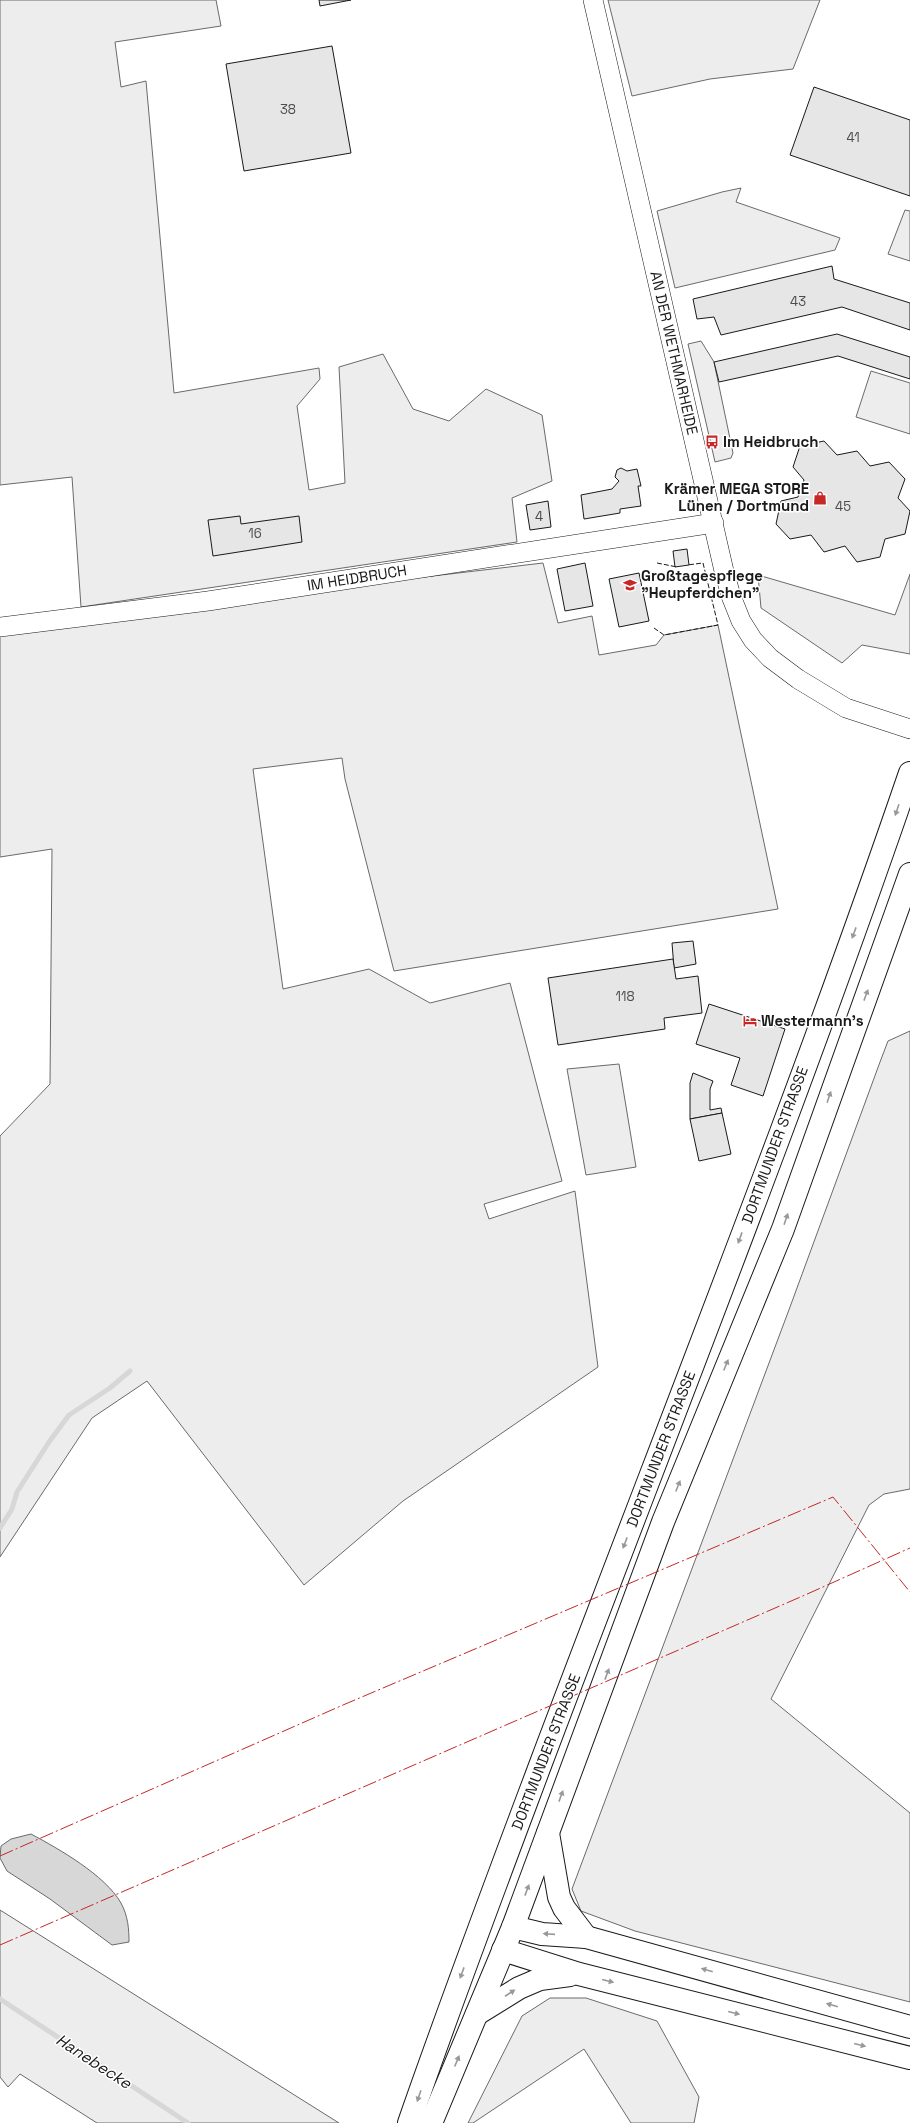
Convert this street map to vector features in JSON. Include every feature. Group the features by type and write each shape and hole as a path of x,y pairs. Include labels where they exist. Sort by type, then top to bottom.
{"main road":[{"name":"DORTMUNDER STRASSE","path":"431,2123 504,1950 494,1931 487,1906 729,1269 876,872 910,773"},
{"name":"DORTMUNDER STRASSE","path":"409,2123 494,1931 548,1833 663,1522 783,1229 910,874"},
{"path":"548,1833 558,1897 564,1908 586,1936"},
{"path":"494,1931 586,1936 910,2027"},
{"path":"504,1950 579,1974 910,2058"},
{"path":"477,2014 519,1988 540,1979 579,1974"}],"street":[{"name":"AN DER WETHMARHEIDE","path":"593,0 731,596 741,621 753,640 770,658 798,679 846,708 910,729"},
{"name":"IM HEIDBRUCH","path":"0,627 208,601 714,523"}],"shaded area":[{"path":"0,0 216,0 221,26 115,42 121,87 146,81 174,393 319,368 320,379 297,406 309,490 345,483 339,367 383,354 413,409 449,421 486,389 542,415 552,481 512,498 517,542 81,607 72,477 0,485"},
{"path":"608,0 820,0 793,69 710,79 632,96"},
{"path":"741,188 736,202 840,238 835,250 675,288 657,211"},
{"path":"905,210 910,211 910,261 888,254"},
{"path":"701,341 714,362 733,453 731,458 715,462 688,344"},
{"path":"871,371 910,383 910,434 856,417"},
{"path":"543,563 558,623 592,616 599,655 656,645 664,635 718,625 778,909 394,971 345,779 342,758 253,769 283,989 369,969 430,1003 510,983 562,1181 484,1204 489,1219 575,1191 598,1367 403,1501 304,1585 147,1381 92,1418 0,1557 0,1136 50,1084 52,849 0,857 0,627"},
{"path":"910,574 910,654 862,645 842,663 761,608 758,575 895,615"},
{"path":"910,1031 910,1489 884,1494 869,1505 771,1699 910,1813 910,2002 635,1931 581,1911 572,1889 888,1041"},
{"path":"619,1064 636,1167 586,1175 567,1069"},
{"path":"31,1834 68,1855 93,1873 114,1893 121,1903 127,1918 129,1942 112,1945 50,1899 7,1871 0,1858 1,1846 11,1839"},
{"path":"0,1910 339,2123 97,2123 20,2074 8,2087 0,2077"},
{"path":"550,1998 586,1998 657,2021 699,2097 694,2123 631,2123 584,2049 473,2123 468,2123 522,2016"}],"building":[{"path":"319,0 351,0 320,6"},
{"path":"332,46 351,153 244,171 226,64"},
{"path":"814,87 910,120 910,196 790,155"},
{"path":"832,266 834,279 910,303 910,330 842,307 721,335 714,317 697,319 693,299"},
{"path":"837,334 910,357 910,379 838,356 719,382 714,362"},
{"path":"824,441 837,455 857,451 870,466 889,462 905,479 898,498 910,511 905,534 885,539 880,557 857,562 845,546 824,552 811,535 790,539 776,524 781,501 798,497 804,480 793,467 800,446"},
{"path":"621,468 627,471 637,469 641,486 638,486 641,506 620,509 620,513 584,519 581,495 612,489 619,481 615,477 617,470"},
{"path":"548,501 551,527 530,530 526,505"},
{"path":"240,516 241,524 299,516 302,542 213,556 208,520"},
{"path":"687,549 689,565 675,567 673,551"},
{"path":"585,563 593,606 565,611 557,569"},
{"path":"639,573 649,621 619,627 609,579"},
{"path":"693,941 696,964 674,968 672,943"},
{"path":"673,959 676,979 698,976 702,1013 664,1018 665,1029 558,1045 548,978"},
{"path":"709,1004 785,1029 763,1096 731,1085 740,1058 696,1044"},
{"path":"693,1073 713,1081 710,1089 710,1110 721,1108 722,1113 690,1119 690,1083"},
{"path":"722,1113 731,1154 699,1161 690,1119"}],"waterway":[{"path":"0,1528 12,1509 17,1492 49,1442 69,1415 110,1388 130,1371"},
{"name":"Hanebecke","path":"0,1999 188,2123"}],"fence":[{"path":"657,563 677,567"},
{"path":"654,628 664,635 718,625 703,563 687,565"}],"power":[{"path":"0,1856 343,1705 833,1497 910,1592"},
{"path":"0,1945 910,1548"}],"place":[{"name":"Im Heidbruch","path":"712,442"},
{"name":"Krämer MEGA STORE Lünen / Dortmund","path":"820,498"},
{"name":"Großtagespflege \"Heupferdchen\"","path":"630,585"},
{"name":"Westermann's","path":"750,1021"}]}
